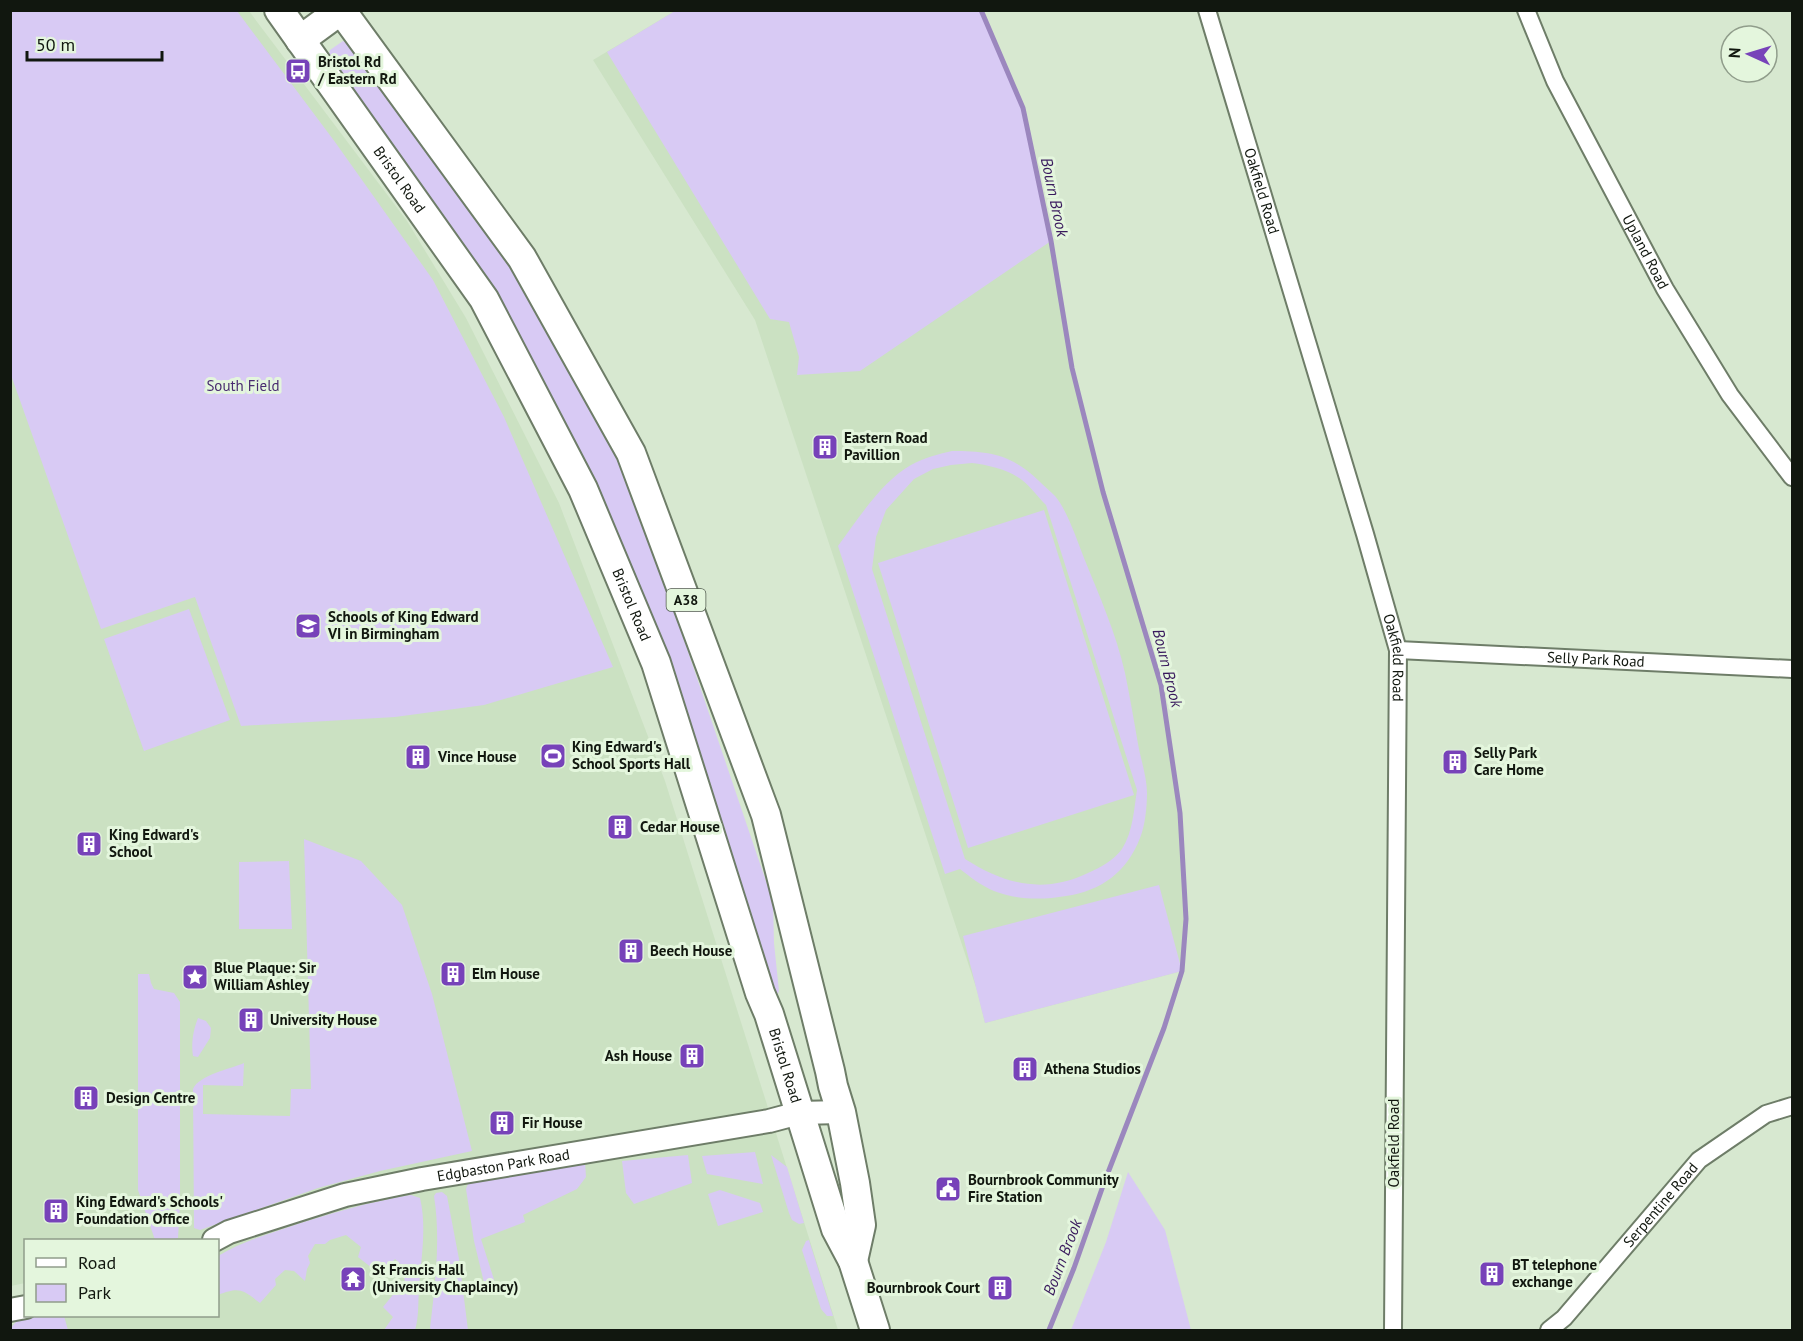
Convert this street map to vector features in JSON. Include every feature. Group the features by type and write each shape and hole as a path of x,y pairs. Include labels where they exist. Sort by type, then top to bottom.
{"highway":[{"name":"Bristol Road","path":"279,10 484,299 583,489 656,663 836,1229 853,1261 875,1330"},
{"path":"300,40 341,10"},
{"name":"A38","path":"341,10 522,258 631,453 766,815 841,1112 855,1183 861,1225 853,1261"},
{"path":"783,882 781,935 792,990 820,1089 816,1103 799,1113"}],"street":[{"name":"Oakfield Road","path":"1207,10 1398,650 1393,1330"},
{"name":"Upland Road","path":"1526,10 1555,81 1665,289 1730,395 1792,477"},
{"name":"Selly Park Road","path":"1398,650 1792,669"},
{"name":"Serpentine Road","path":"1549,1330 1564,1318 1699,1160 1766,1114 1792,1106"},
{"name":"Edgbaston Park Road","path":"216,1239 229,1232 345,1195 422,1179 769,1121 799,1113 841,1112"}],"shaded area":[{"path":"11,11 249,11 407,221 466,318 559,503 665,781 838,1330 11,1330 11,1324 38,1322 54,1317 219,1317 219,1239 24,1239 24,1283 11,1286"},
{"path":"675,11 981,11 1023,108 1051,241 1072,368 1103,492 1161,685 1180,813 1186,919 1182,971 985,1023 977,990 755,320 593,60"}],"green space":[{"name":"South Field","path":"10,11 237,11 335,142 433,280 504,417 613,667 484,705 395,717 241,726 195,597 101,629 11,375"},
{"path":"675,11 980,11 1023,108 1051,241 860,371 797,375 799,357 789,322 770,319 607,52"},
{"path":"343,41 360,52 512,261 623,460 773,902 779,991 775,1000 596,485 328,57 330,50"},
{"path":"952,451 988,453 1009,460 1029,472 1055,496 1064,509 1117,643 1146,781 1147,798 1142,833 1135,850 1128,861 1111,878 1090,890 1066,896 1020,898 990,889 960,869 945,874 838,546 871,501 900,472 931,456","holes":["972,463 1017,476 1046,505 1137,790 1131,828 1122,849 1115,857 1093,871 1056,883 1025,884 995,875 965,859 872,569 876,537 886,510 914,479 933,469"]},
{"path":"1044,510 1134,795 968,848 878,563"},
{"path":"189,609 230,720 144,751 104,639"},
{"path":"304,839 361,861 402,905 432,994 472,1151 380,1171 318,1188 200,1230 194,1228 193,1089 196,1084 208,1076 244,1063 243,1086 203,1085 203,1114 290,1116 291,1089 311,1089"},
{"path":"289,861 292,929 239,929 239,862"},
{"path":"1159,885 1182,971 985,1023 963,936"},
{"path":"138,974 149,974 154,989 174,993 180,1002 178,1238 155,1239 138,1190"},
{"path":"198,1018 206,1021 211,1028 210,1038 198,1057 193,1056 192,1046"},
{"path":"755,1152 763,1184 707,1174 702,1156"},
{"path":"688,1155 692,1183 634,1204 626,1193 622,1161"},
{"path":"771,1155 787,1167 804,1223 799,1224 792,1220"},
{"path":"585,1162 586,1177 577,1189 523,1215 525,1222 481,1239 498,1292 487,1295 474,1241 466,1189 470,1179"},
{"path":"1128,1172 1165,1230 1191,1330 1071,1330 1106,1242"},
{"path":"720,1190 760,1203 763,1212 718,1226 708,1194"},
{"path":"442,1192 447,1196 459,1259 468,1330 432,1330 430,1328 437,1246 434,1196"},
{"path":"411,1195 420,1198 422,1209 423,1243 415,1330 384,1330 393,1317 383,1307 405,1280 403,1276 405,1268 395,1259 387,1268 383,1266 377,1272 358,1257 361,1247 346,1235 325,1244 315,1244 308,1256 310,1263 305,1281 294,1271 285,1270 275,1279 276,1285 260,1303 236,1290 219,1295 219,1255 226,1251 317,1218"},
{"path":"809,1240 833,1316 827,1316 821,1309 802,1250 806,1241"},
{"path":"64,1317 68,1330 11,1330 15,1323 26,1318"}],"waterway":[{"name":"Bourn Brook","path":"981,10 1023,108 1051,241 1072,368 1103,492 1161,685 1180,813 1186,919 1182,971 1164,1028 1049,1330"}],"place":[{"name":"Bristol Rd / Eastern Rd","path":"298,71"},
{"name":"Eastern Road Pavillion","path":"825,447"},
{"name":"Schools of King Edward VI in Birmingham","path":"308,626"},
{"name":"King Edward's School Sports Hall","path":"553,756"},
{"name":"Vince House","path":"418,757"},
{"name":"Selly Park Care Home","path":"1455,762"},
{"name":"Cedar House","path":"620,827"},
{"name":"King Edward's School","path":"89,844"},
{"name":"Beech House","path":"631,951"},
{"name":"Elm House","path":"453,974"},
{"name":"Blue Plaque: Sir William Ashley","path":"195,977"},
{"name":"University House","path":"251,1020"},
{"name":"Ash House","path":"692,1056"},
{"name":"Athena Studios","path":"1025,1069"},
{"name":"Design Centre","path":"86,1098"},
{"name":"Fir House","path":"502,1123"},
{"name":"Bournbrook Community Fire Station","path":"948,1189"},
{"name":"King Edward's Schools' Foundation Office","path":"56,1211"},
{"name":"BT telephone exchange","path":"1492,1274"},
{"name":"St Francis Hall (University Chaplaincy)","path":"353,1279"},
{"name":"Bournbrook Court","path":"1000,1288"}]}
